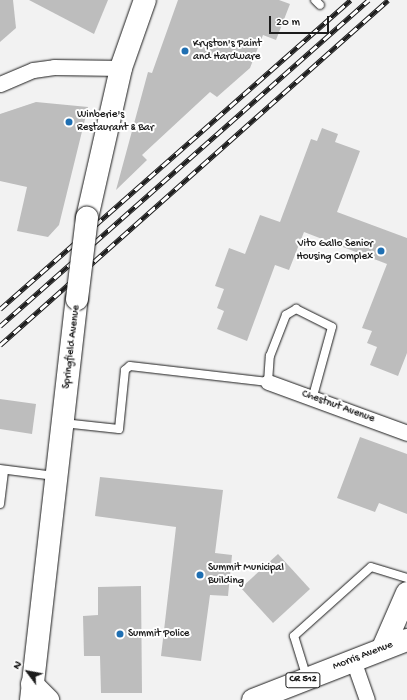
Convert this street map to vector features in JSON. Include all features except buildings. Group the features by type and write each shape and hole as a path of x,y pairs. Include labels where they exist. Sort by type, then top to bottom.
{"main road":[{"name":"Springfield Avenue","path":"32,692 87,218 122,68 145,0"},
{"path":"383,648 407,593"},
{"name":"Morris Avenue","path":"253,700 383,648 407,640"},
{"path":"32,692 48,700"}],"street":[{"path":"0,84 33,70 54,67 122,68"},
{"name":"Chestnut Avenue","path":"268,382 313,396 407,433"},
{"path":"353,660 367,700"}],"lane":[{"path":"63,422 118,429 125,370 130,366 268,382 270,356 286,315 292,310 300,310 332,327 313,396"},
{"path":"0,504 2,469 56,476"},
{"path":"307,678 294,636 372,567 407,578"}],"railway":[{"path":"0,309 350,0"},
{"path":"0,326 369,0"},
{"path":"0,345 388,0"}],"place":[{"name":"Kryston's Paint and Hardware","path":"185,51"},
{"name":"Winberie's Restaurant & Bar","path":"69,122"},
{"name":"Vito Gallo Senior Housing Complex","path":"381,251"},
{"name":"Summit Municipal Building","path":"200,575"},
{"name":"Summit Police","path":"120,634"}]}
